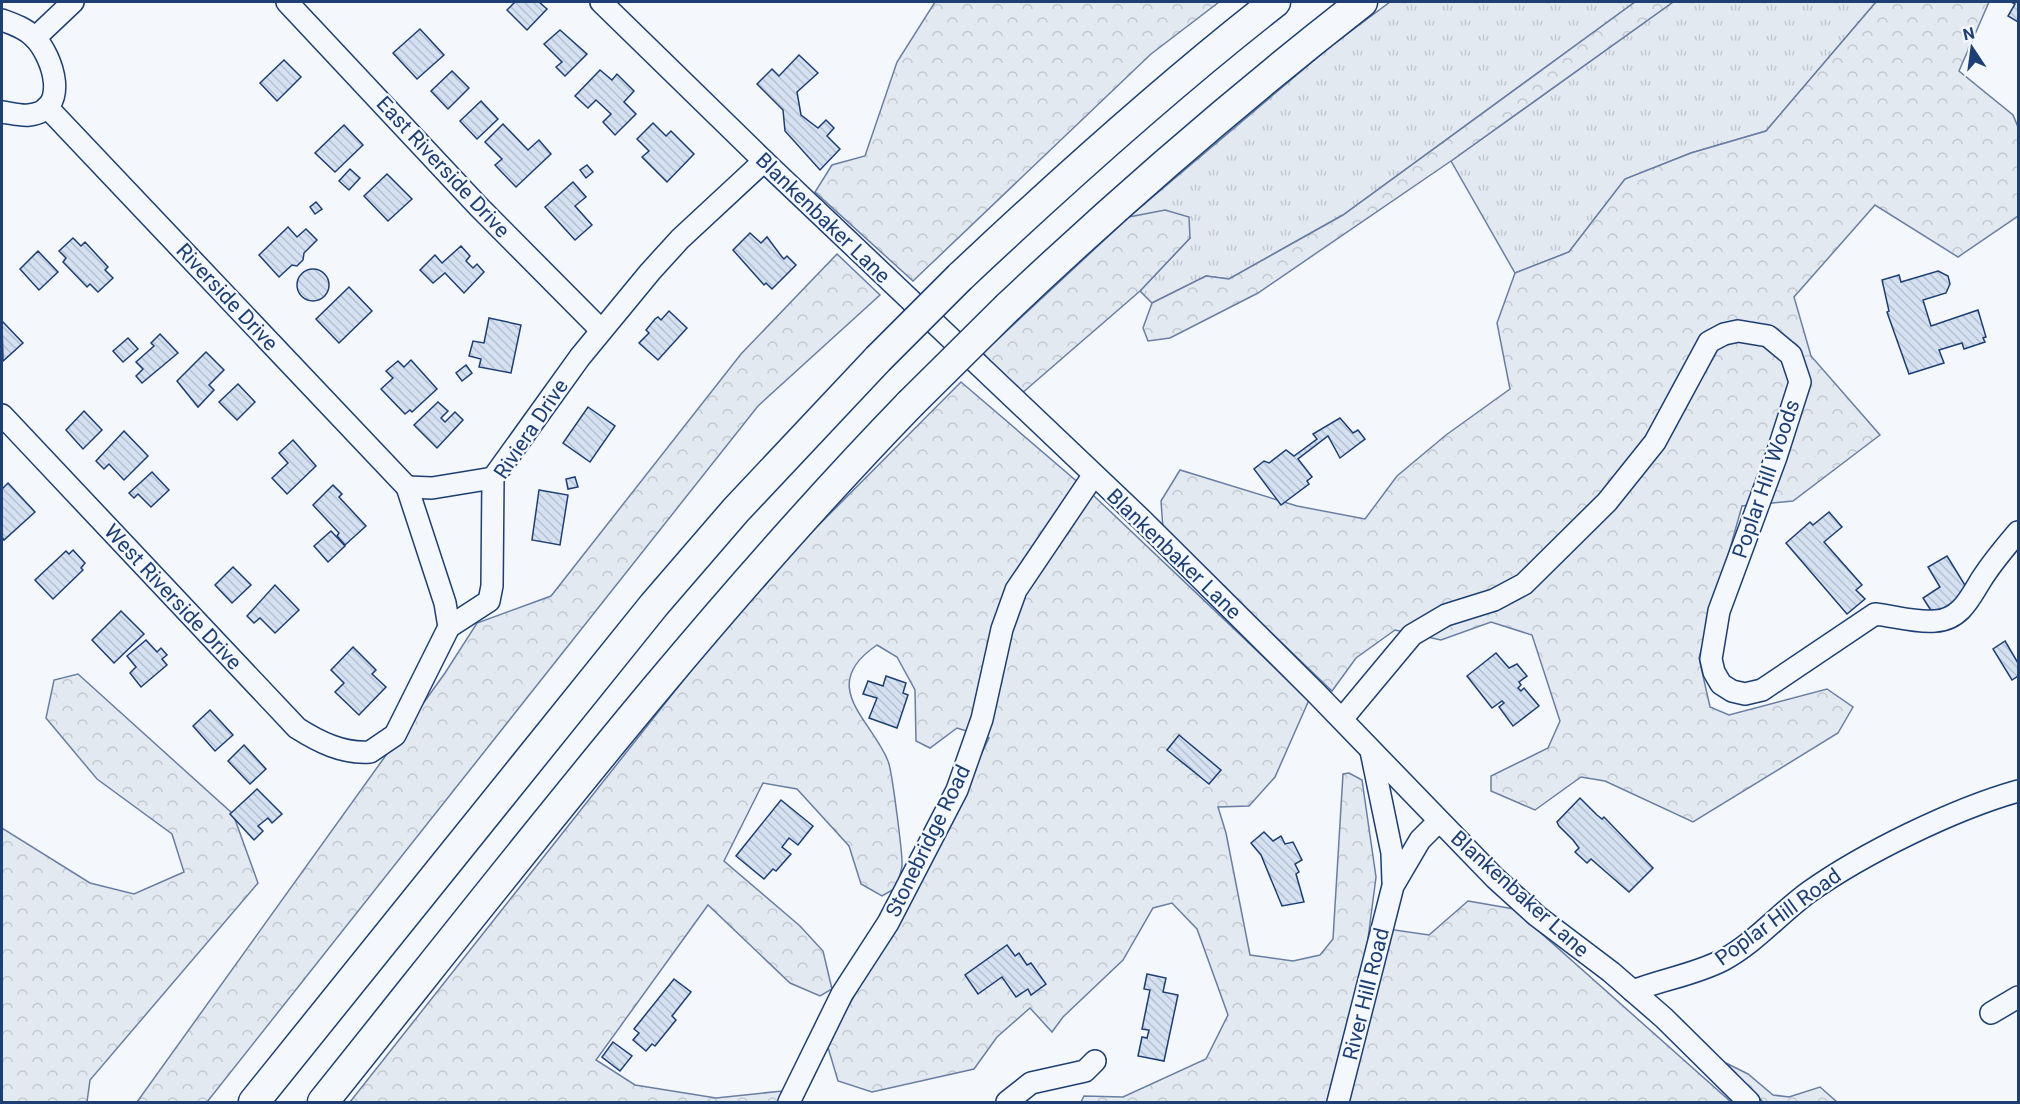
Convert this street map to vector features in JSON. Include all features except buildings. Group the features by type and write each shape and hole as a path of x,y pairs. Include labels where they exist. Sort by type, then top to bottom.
{"highway":[{"path":"254,1102 654,605 736,510 878,359 960,277 1072,172 1189,70 1275,2"},
{"path":"323,1102 657,685 809,510 910,404 1092,227 1211,123 1362,2"}],"street":[{"path":"35,38 73,2"},
{"name":"East Riverside Drive","path":"286,2 478,206 601,330"},
{"name":"Blankenbaker Lane","path":"601,2 1093,476 1141,519 1342,719 1439,821 1537,916 1633,991 1749,1102"},
{"path":"2,20 23,28 35,38 48,54 56,75 54,95 47,106 29,115 2,112"},
{"name":"Riverside Drive","path":"47,106 407,487 445,603 449,627"},
{"name":"Riviera Drive","path":"362,753 384,746 394,735 449,627 489,601 492,586 493,478 601,330 680,238 764,161"},
{"name":"Poplar Hill Woods","path":"1342,719 1412,635 1446,615 1494,600 1524,584 1607,502 1655,442 1709,342 1724,334 1738,331 1768,336 1791,355 1800,382 1776,458 1719,611 1711,659 1717,678 1732,691 1745,694 1762,690 1875,614 1934,622 1951,616 1974,596 1981,580 2019,532"},
{"name":"West Riverside Drive","path":"2,415 297,728 317,741 362,753"},
{"name":"Stonebridge Road","path":"789,1102 833,1011 888,923 957,790 982,719 1002,629 1016,590 1093,476"},
{"path":"407,487 432,488 493,478"},
{"name":"River Hill Road","path":"1338,1102 1393,886 1392,853 1370,749"},
{"name":"Poplar Hill Road","path":"1633,991 1701,971 1725,959 1795,903 1852,865 1938,822 1996,797 2019,791"},
{"name":"River Hill Road","path":"1393,886 1420,840 1439,821"},
{"path":"1991,1013 2019,997"},
{"path":"1007,1102 1031,1083 1085,1071 1095,1060"}],"green space":[{"path":"935,2 1219,2 1151,54 913,281 815,192 832,165 865,156 897,62"},
{"path":"1390,2 1635,2 1343,215 1229,279 1206,276 1152,303 1140,291 1190,238 1129,217 1331,46"},
{"path":"1635,2 1673,2 1451,161 1258,293 1170,338 1148,341 1143,328 1152,303 1206,276 1229,279 1343,215"},
{"path":"1673,2 1876,2 1766,131 1691,153 1625,179 1569,252 1515,273 1451,161"},
{"path":"1876,2 1989,2 1959,71 2013,115 2018,127 2018,216 1958,257 1875,205 1794,297 1811,356 1880,435 1793,501 1742,506 1699,658 1710,707 1729,715 1827,689 1853,707 1838,733 1693,822 1605,781 1581,777 1535,810 1491,791 1491,776 1548,748 1560,721 1532,635 1491,622 1441,640 1395,630 1356,658 1332,691 1163,529 1161,501 1180,470 1297,506 1365,519 1397,476 1446,435 1510,389 1497,323 1515,273 1569,252 1625,179 1691,153 1766,131"},
{"path":"1165,210 1189,217 1190,238 1140,291 1021,394 983,353 1129,217"},
{"path":"837,254 880,295 758,406 207,1102 137,1102 445,673 477,623 551,596 741,354"},
{"path":"961,382 1094,496 1309,700 1275,777 1249,806 1218,807 1226,833 1250,955 1293,961 1320,955 1333,939 1343,774 1349,773 1362,780 1376,877 1363,977 1328,1102 1081,1102 1084,1096 1123,1097 1206,1059 1228,1015 1197,929 1172,903 1153,908 1123,960 1063,1017 1052,1032 1030,1008 997,1037 974,1069 872,1092 838,1081 827,1044 925,871 989,738 957,728 930,748 916,741 915,690 897,657 877,645 859,660 851,675 849,689 861,717 880,746 890,768 902,859 902,869 896,888 882,896 861,884 849,846 797,789 763,783 724,861 800,926 823,951 832,989 820,996 790,983 708,905 596,1060 635,1085 716,1098 782,1091 778,1102 350,1102 757,587"},
{"path":"78,674 233,814 258,883 90,1080 87,1102 2,1102 2,828 90,883 134,894 184,872 172,834 97,779 46,718 54,680"},
{"path":"1468,901 1514,909 1731,1102 1343,1102 1388,929 1429,935"},
{"path":"1726,1063 1748,1074 1773,1095 1789,1097 1820,1087 1837,1102 1763,1102"}]}
